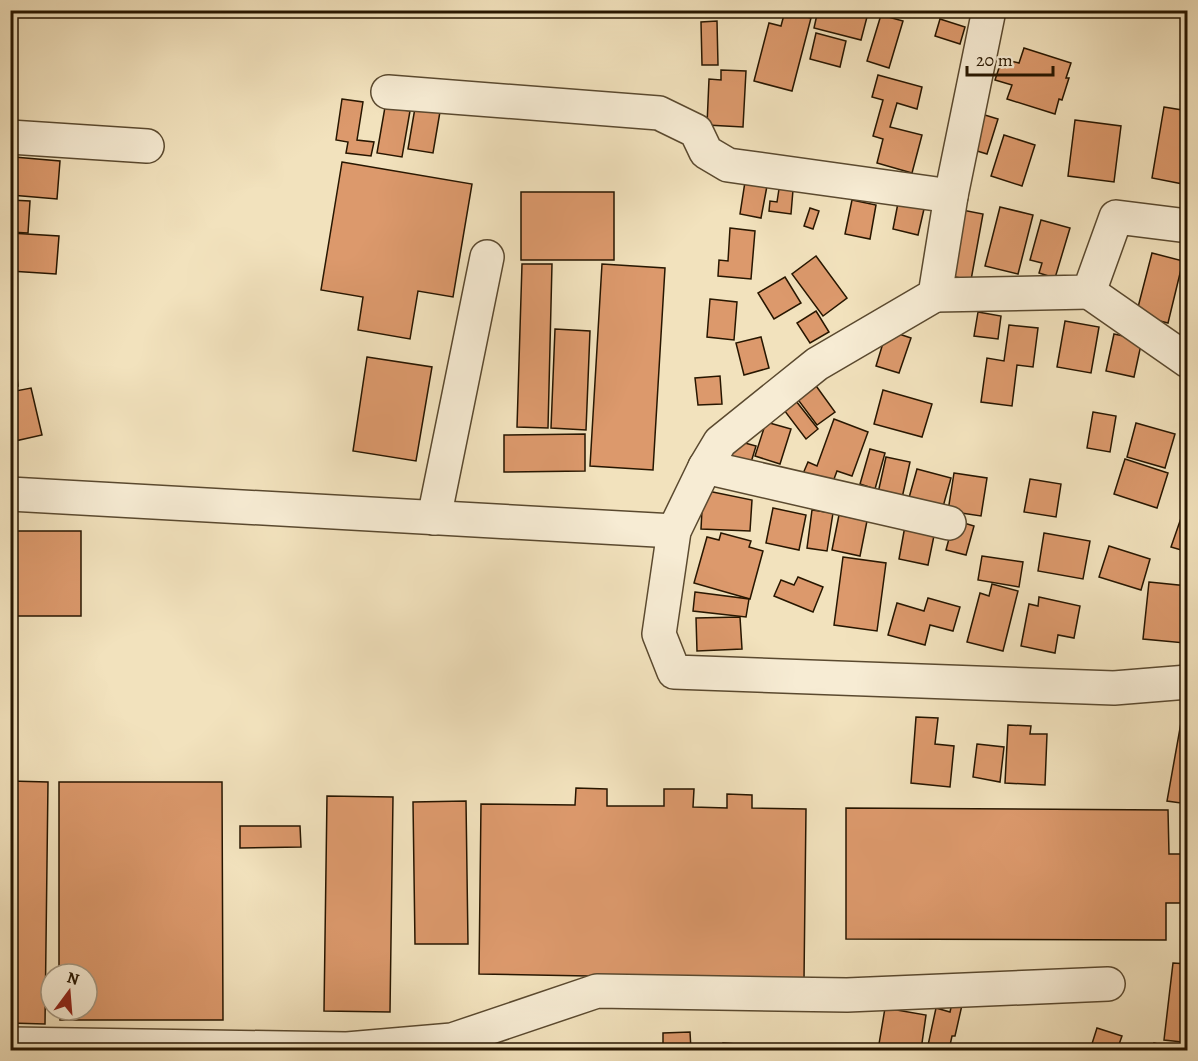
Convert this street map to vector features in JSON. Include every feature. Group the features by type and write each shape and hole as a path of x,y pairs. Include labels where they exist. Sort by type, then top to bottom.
{"street":[{"path":"935,295 951,196 989,10"},
{"path":"388,92 659,112 696,131 706,153 728,165 951,196"},
{"path":"10,137 147,146"},
{"path":"1089,292 1116,217 1188,226"},
{"path":"434,518 487,257"},
{"path":"1188,361 1089,292 935,295 817,364 720,442 705,467 674,531 659,634 674,672 1114,688 1188,682"},
{"path":"705,467 950,522"},
{"path":"10,494 674,531"},
{"path":"10,1044 347,1049 452,1040 597,991 847,995 1108,984"}],"building":[{"path":"818,10 843,10 867,17 861,40 814,28"},
{"path":"785,11 811,18 792,91 754,81 769,23 781,26"},
{"path":"881,15 903,21 889,68 867,61"},
{"path":"940,19 965,27 960,44 935,36"},
{"path":"717,21 718,65 702,65 701,22"},
{"path":"816,33 846,41 840,67 810,59"},
{"path":"1188,37 1188,80 1181,79"},
{"path":"1024,48 1071,63 1066,78 1069,78 1055,114 1007,99 1012,85 995,80 1002,59 1019,63"},
{"path":"721,70 746,71 743,127 707,125 709,79 721,80"},
{"path":"878,75 922,87 917,109 897,103 890,127 922,135 912,173 877,163 883,139 873,136 883,100 872,97"},
{"path":"417,96 442,100 433,153 408,149"},
{"path":"342,99 363,102 357,140 374,142 371,156 346,153 348,142 336,140"},
{"path":"385,107 410,111 402,157 377,153"},
{"path":"1164,107 1188,111 1188,185 1152,178"},
{"path":"975,112 998,119 987,154 964,147"},
{"path":"1075,120 1121,126 1114,182 1068,176"},
{"path":"1004,135 1035,145 1022,186 991,176"},
{"path":"14,157 60,161 57,199 11,195"},
{"path":"342,162 472,184 453,297 418,291 410,339 358,330 363,297 321,290"},
{"path":"745,182 767,186 761,218 740,214"},
{"path":"779,189 793,190 791,214 769,211 770,201 777,202"},
{"path":"521,192 614,192 614,260 521,260"},
{"path":"10,200 30,201 28,233 10,232"},
{"path":"852,200 876,205 870,239 845,234"},
{"path":"898,203 924,209 918,235 893,229"},
{"path":"1000,207 1033,215 1018,274 985,266"},
{"path":"810,208 819,211 813,229 804,226"},
{"path":"957,209 983,214 971,280 945,275"},
{"path":"1041,220 1070,228 1055,278 1039,273 1042,263 1030,260"},
{"path":"730,228 755,231 751,279 718,276 719,260 728,261"},
{"path":"10,233 59,236 56,274 10,271"},
{"path":"1152,253 1183,261 1168,323 1136,315"},
{"path":"816,256 847,298 823,316 792,274"},
{"path":"522,264 552,264 548,428 517,427"},
{"path":"602,264 665,268 653,470 590,466"},
{"path":"785,277 801,303 774,319 758,293"},
{"path":"710,299 737,302 734,340 707,337"},
{"path":"816,311 829,332 810,343 797,323"},
{"path":"978,312 1001,316 998,339 974,336"},
{"path":"1065,321 1099,327 1091,373 1057,367"},
{"path":"1009,325 1038,328 1033,367 1017,365 1012,406 981,402 987,358 1004,361"},
{"path":"555,329 590,331 586,430 551,428"},
{"path":"887,330 911,338 899,373 876,366"},
{"path":"1114,334 1142,340 1134,377 1106,371"},
{"path":"761,337 769,368 744,375 736,343"},
{"path":"10,347 14,347 18,386 10,387"},
{"path":"367,357 432,367 416,461 353,451"},
{"path":"720,376 722,404 698,405 695,378"},
{"path":"814,383 835,412 817,425 796,397"},
{"path":"31,388 42,435 15,441 10,424 10,392"},
{"path":"883,390 932,404 922,437 874,424"},
{"path":"796,401 818,429 806,439 784,410"},
{"path":"1093,412 1116,416 1110,452 1087,448"},
{"path":"834,419 868,432 852,476 837,471 831,487 802,476 808,462 817,466"},
{"path":"766,422 791,429 780,464 755,456"},
{"path":"1136,423 1175,434 1165,468 1127,457"},
{"path":"585,434 585,471 504,472 504,435"},
{"path":"734,440 756,446 749,469 727,463"},
{"path":"870,449 885,453 875,489 860,484"},
{"path":"886,457 910,462 902,498 878,493"},
{"path":"1125,459 1168,473 1157,508 1114,494"},
{"path":"917,469 951,478 941,514 907,505"},
{"path":"954,473 987,478 981,516 948,511"},
{"path":"1030,479 1061,484 1056,517 1024,512"},
{"path":"703,490 752,500 750,531 701,529"},
{"path":"1188,498 1188,552 1171,547"},
{"path":"773,508 806,515 799,550 766,543"},
{"path":"812,510 833,513 827,551 807,548"},
{"path":"839,515 867,521 860,556 832,550"},
{"path":"907,515 937,521 928,565 899,559"},
{"path":"954,520 974,526 966,555 946,550"},
{"path":"10,531 81,531 81,616 10,616"},
{"path":"721,533 751,541 749,547 763,551 750,599 694,583 707,537 719,540"},
{"path":"1044,533 1090,541 1083,579 1038,571"},
{"path":"1109,546 1150,559 1141,590 1099,577"},
{"path":"982,556 1023,562 1019,587 978,580"},
{"path":"843,557 886,563 877,631 834,625"},
{"path":"798,577 823,587 813,612 774,596 781,580 794,585"},
{"path":"1149,582 1188,586 1185,643 1143,639"},
{"path":"992,584 1018,591 1003,651 967,642 980,593 989,596"},
{"path":"695,592 749,599 746,617 693,611"},
{"path":"1039,597 1080,606 1074,638 1058,635 1055,653 1021,646 1029,604 1038,606"},
{"path":"928,598 960,607 953,631 930,625 925,645 888,635 897,603 924,611"},
{"path":"740,617 742,649 697,651 696,618"},
{"path":"1184,706 1188,707 1188,804 1167,801"},
{"path":"916,717 938,718 935,744 954,746 950,787 911,783"},
{"path":"1008,725 1031,726 1030,734 1047,734 1045,785 1005,783"},
{"path":"977,744 1004,747 1000,782 973,777"},
{"path":"10,781 48,782 46,962 39,962 39,1022 45,1022 45,1024 10,1023"},
{"path":"59,782 222,782 223,1020 99,1020 99,962 59,962"},
{"path":"576,788 607,789 607,806 664,806 664,789 694,789 693,807 727,808 727,794 752,795 752,808 806,809 804,980 479,974 481,804 575,805"},
{"path":"327,796 393,797 390,1012 324,1011"},
{"path":"466,801 468,944 415,944 413,802"},
{"path":"846,808 1168,810 1169,854 1188,854 1188,903 1166,903 1166,940 846,939"},
{"path":"240,826 300,826 301,847 240,848"},
{"path":"1173,963 1188,964 1188,990 1182,1042 1164,1040"},
{"path":"952,1003 962,1005 955,1036 952,1036 949,1050 927,1050 936,1008 950,1012"},
{"path":"885,1008 926,1015 921,1050 878,1050"},
{"path":"1097,1028 1122,1036 1117,1050 1090,1050"},
{"path":"690,1032 691,1050 663,1050 663,1033"},
{"path":"723,1043 763,1046 763,1050 723,1050"},
{"path":"1154,1043 1177,1049 1177,1050 1152,1050"}]}
